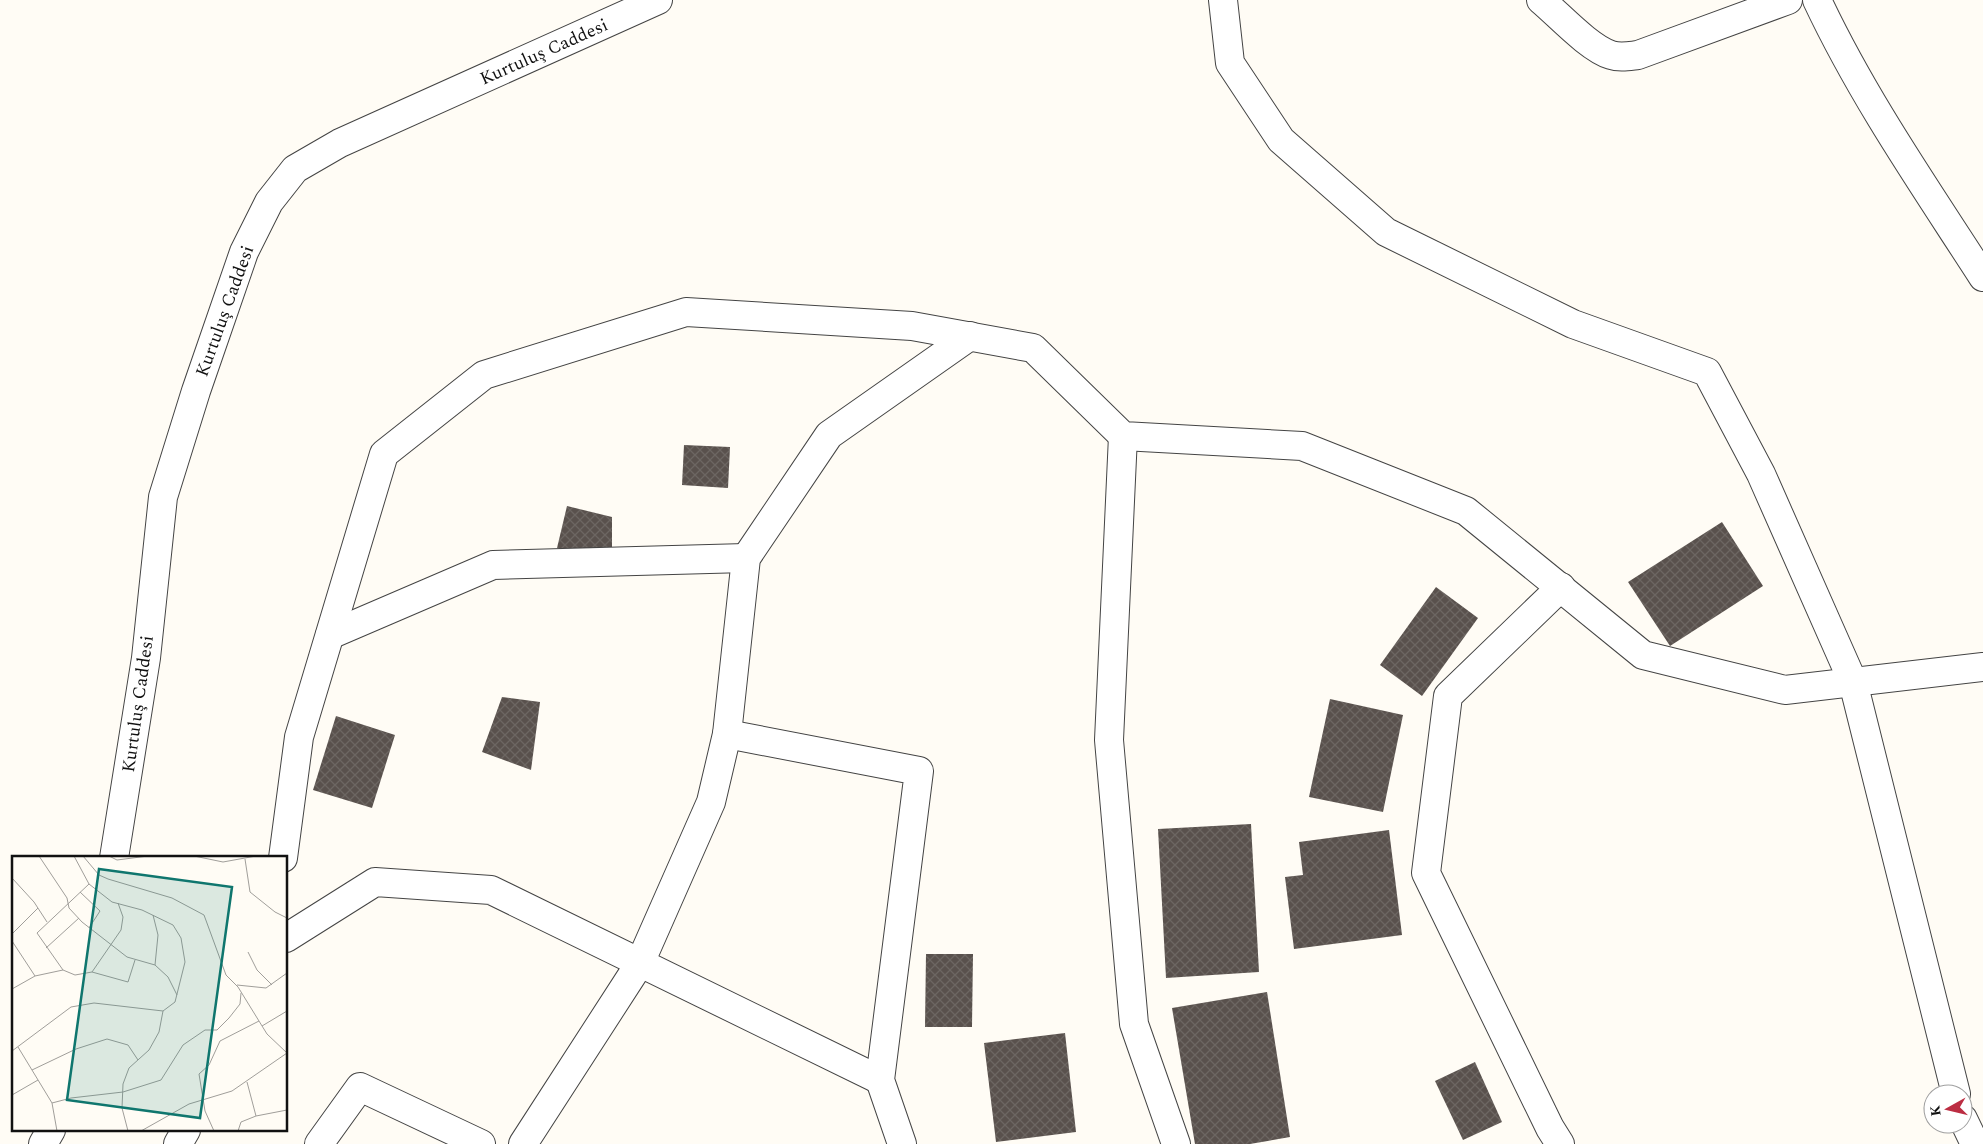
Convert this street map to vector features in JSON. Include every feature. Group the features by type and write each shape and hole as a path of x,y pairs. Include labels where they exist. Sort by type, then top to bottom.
{"street":[{"name":"Kurtuluş Caddesi","path":"114,856 146,658 163,497 196,391 244,252 269,202 295,169 340,142 658,0"},
{"path":"1223,0 1230,63 1281,140 1386,232 1573,324 1707,372 1760,474 1853,682 1954,1084"},
{"path":"1541,0 1601,51 1613,56 1626,57 1638,55 1788,0"},
{"path":"1817,0 1834,37 1876,110 1983,277"},
{"path":"283,856 299,737 384,454 484,375 686,312 912,326 1033,348 1123,436 1302,446 1466,511 1643,655 1785,690 1983,667"},
{"path":"523,1144 640,963 712,802 726,734 746,558 829,435 970,336"},
{"path":"1123,436 1109,740 1134,1024 1176,1144"},
{"path":"330,635 493,565 746,558"},
{"path":"1560,1144 1550,1128 1426,873 1448,696 1561,587"},
{"path":"726,734 919,770 880,1080 902,1144"},
{"path":"288,937 375,882 491,890 880,1080"},
{"path":"318,1144 360,1087 481,1144"},
{"path":"43,1144 51,1132"},
{"path":"178,1144 185,1132"}],"building":[{"path":"684,445 730,447 728,488 682,485"},
{"path":"567,506 612,517 612,562 557,548"},
{"path":"1722,522 1763,586 1670,646 1628,582"},
{"path":"1436,587 1478,618 1422,696 1380,665"},
{"path":"502,697 540,702 531,770 482,752"},
{"path":"1330,699 1403,715 1383,812 1309,797"},
{"path":"336,716 395,735 372,808 313,790"},
{"path":"1251,824 1259,972 1166,978 1158,829"},
{"path":"1389,830 1402,935 1294,949 1285,877 1303,875 1299,842"},
{"path":"926,954 973,954 972,1027 925,1027"},
{"path":"1267,992 1290,1137 1250,1144 1195,1144 1172,1008"},
{"path":"1065,1033 1076,1132 996,1142 984,1043"},
{"path":"1475,1062 1502,1122 1463,1140 1435,1081"}]}
